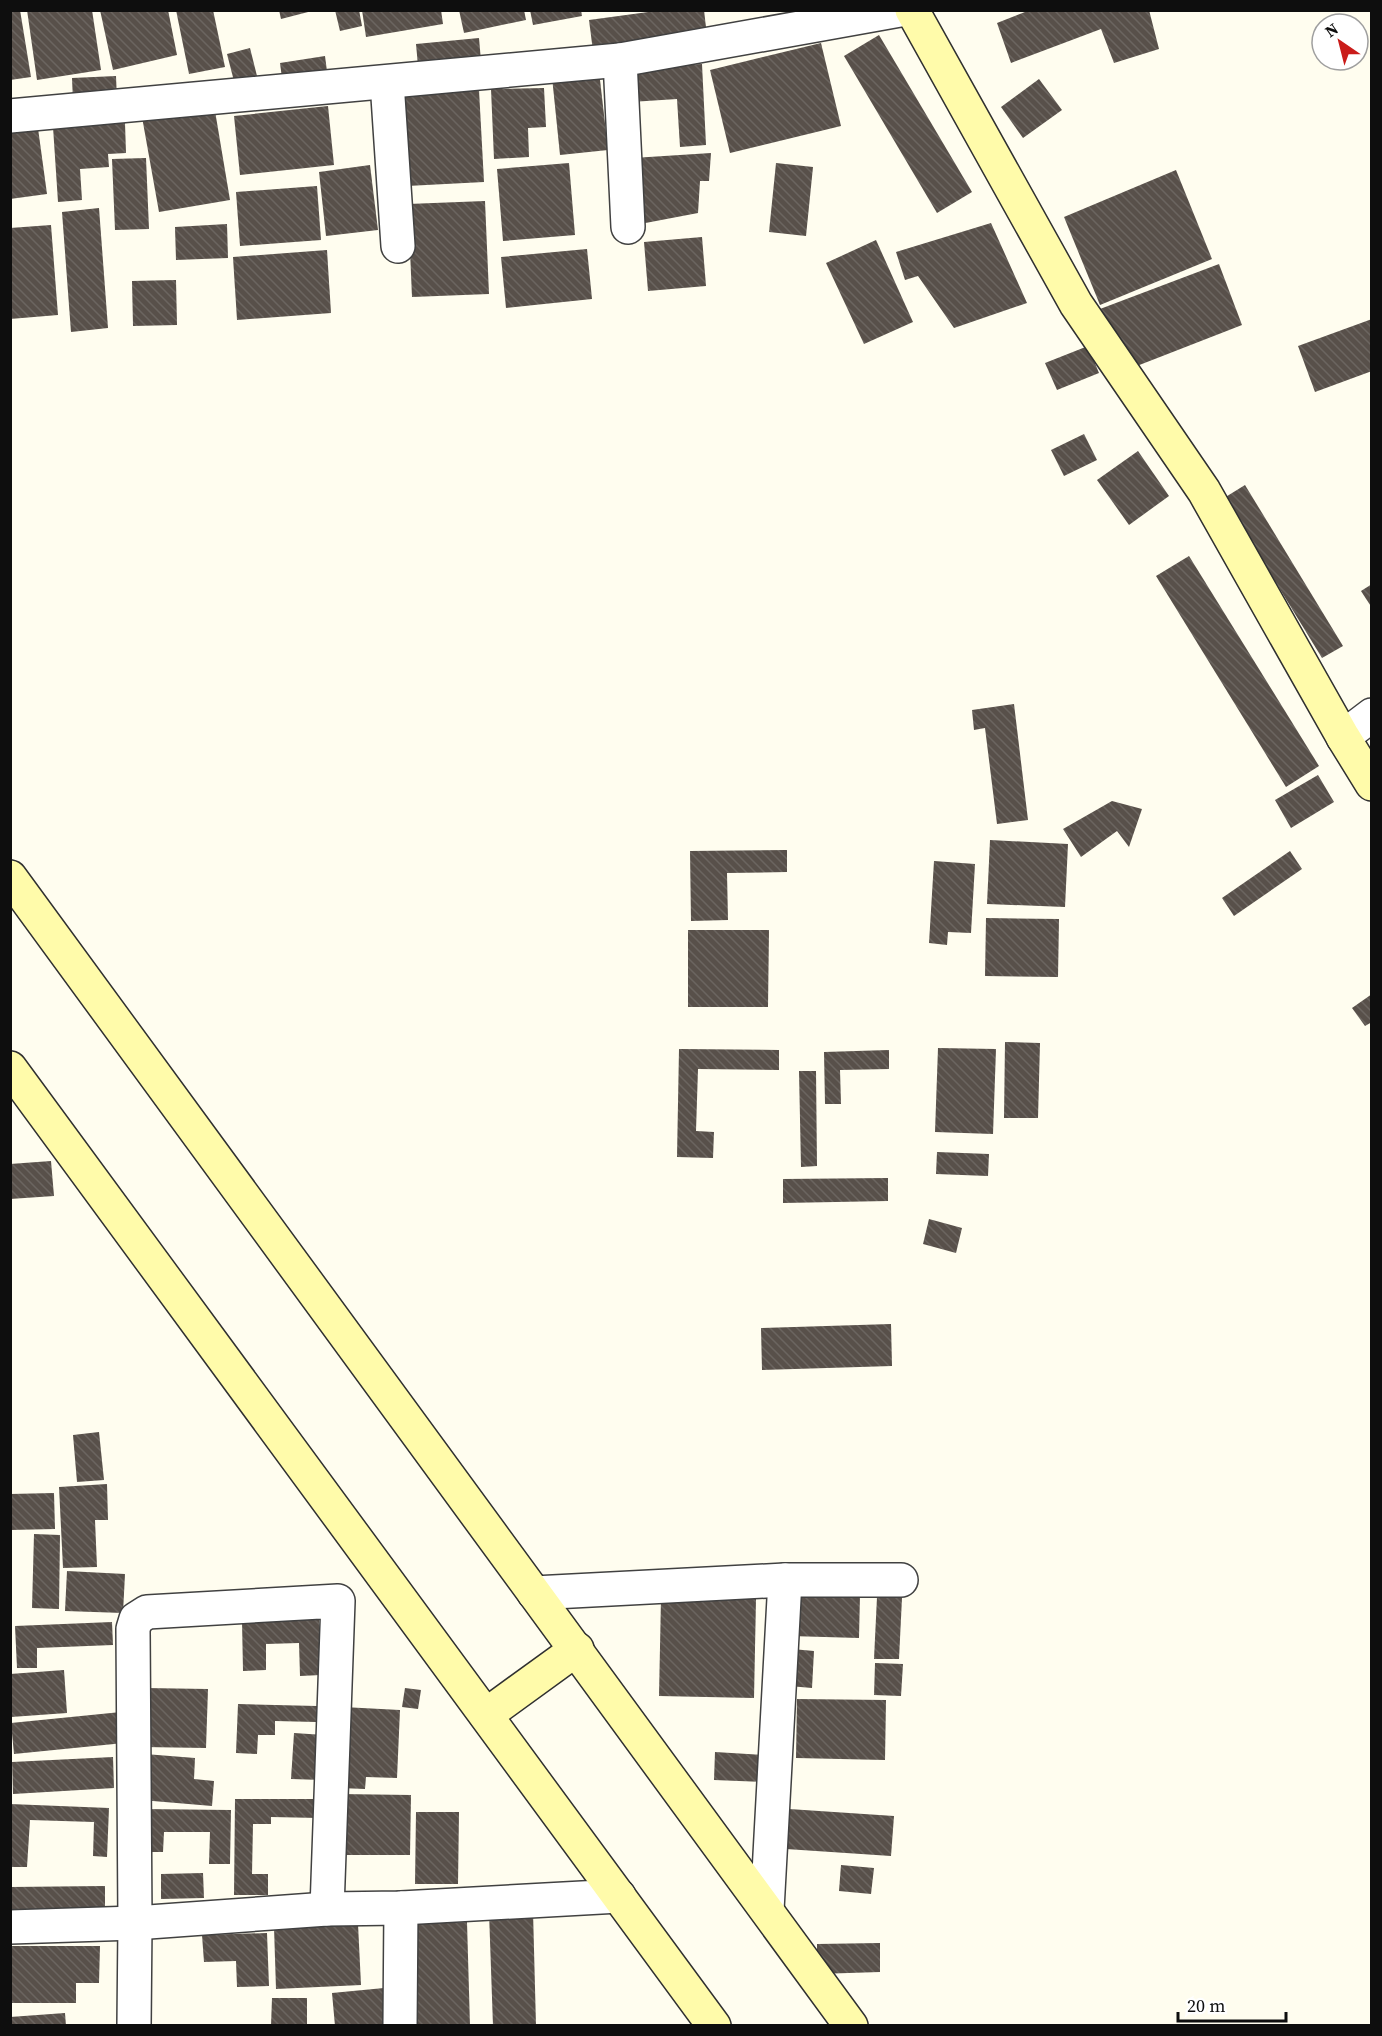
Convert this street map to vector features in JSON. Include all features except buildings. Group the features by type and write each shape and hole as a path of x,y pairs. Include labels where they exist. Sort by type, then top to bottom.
{"street":[{"path":"10,116 620,60 900,10"},
{"path":"912,10 1076,304 1204,491 1371,784"},
{"path":"620,60 628,227"},
{"path":"387,82 398,246"},
{"path":"1343,737 1371,715"},
{"path":"10,877 851,2025"},
{"path":"10,1068 714,2025"},
{"path":"534,1593 785,1580 901,1580"},
{"path":"767,1910 785,1580"},
{"path":"134,2025 133,1629 136,1619 147,1612 338,1601 327,1909"},
{"path":"486,1715 577,1649"},
{"path":"10,1927 135,1923 327,1909 401,1908 619,1896"},
{"path":"400,2025 401,1908"}]}
